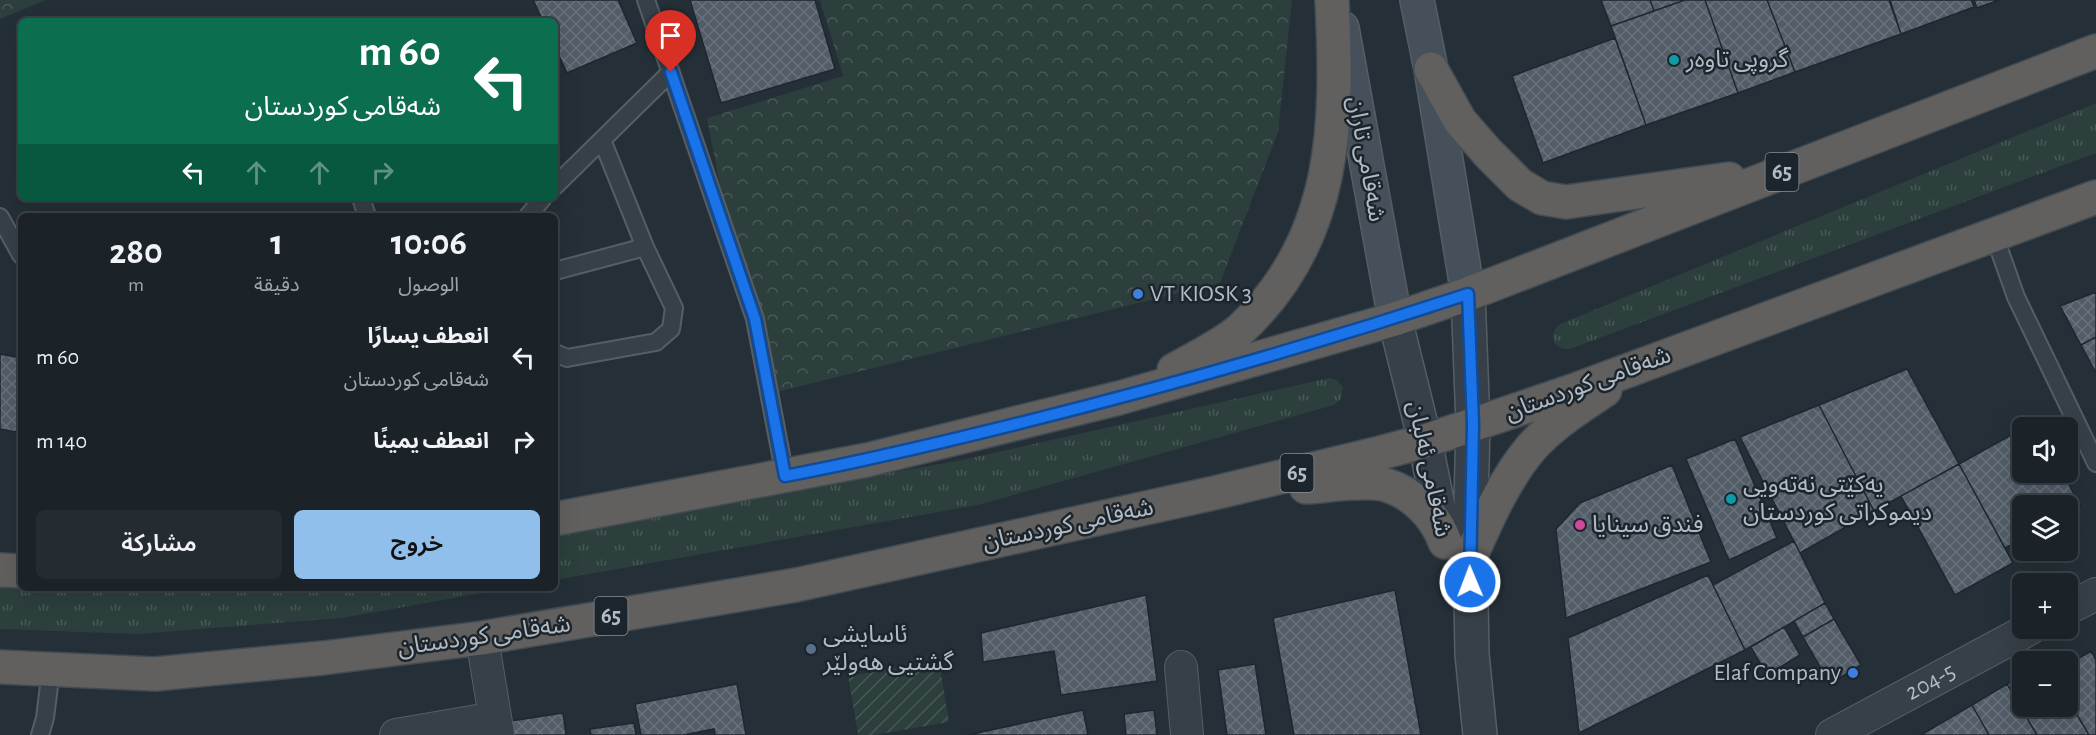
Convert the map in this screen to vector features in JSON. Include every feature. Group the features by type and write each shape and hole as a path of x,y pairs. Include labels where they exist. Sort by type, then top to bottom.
{"highway":[{"path":"1119,398 1184,365 1238,331 1276,290 1304,241 1322,193 1332,142 1335,74 1332,0"},
{"name":"65","path":"2021,79 2096,27"},
{"name":"65","path":"558,518 867,460 1119,398 1395,319 1468,294 2096,51"},
{"path":"1431,69 1460,121 1520,185 1542,198 1566,202 1784,171"},
{"name":"شەقامی کوردستان","path":"0,667 155,674 323,658 482,638 796,585 1214,493 1425,441 1688,348 2096,197"},
{"path":"1214,493 1371,483 1386,485 1415,499 1457,550 1496,501 1515,468 1533,446 1584,405 1632,372 1688,348"},
{"path":"0,570 18,571"}],"main road":[{"name":"شەقامی تاران","path":"1338,0 1395,319"},
{"path":"1417,0 1431,69 1468,294"}],"street":[{"name":"شەقامی ئەلبان","path":"1457,550 1473,424 1468,294"},
{"name":"شەقامی ئەلبان","path":"1395,319 1425,441 1457,550 1472,654 1480,735"},
{"path":"2078,603 2096,594"},
{"path":"396,735 497,726 482,638"},
{"name":"204-5","path":"1832,735 2012,638"},
{"path":"1181,668 1186,735"}],"lane":[{"path":"646,0 755,319 785,476"},
{"path":"558,183 671,72"},
{"path":"558,354 567,358 656,342 671,328 674,308 645,248 602,140"},
{"path":"530,213 540,201"},
{"path":"0,217 18,250"},
{"path":"1994,235 2016,297 2096,463"},
{"path":"558,271 645,248"},
{"path":"40,735 45,718 51,670"}],"green space":[{"path":"0,0 46,0 0,19"},
{"path":"820,0 1292,0 1278,132 1220,283 760,396 707,118 843,76"},
{"path":"2096,103 2096,153 1570,349 1559,347 1554,341 1554,332 1560,324"},
{"path":"1329,378 1337,380 1343,387 1341,399 1334,405 978,505 558,579 558,532 962,460"},
{"path":"0,583 18,583 18,591 493,591 342,618 137,634 0,629"},
{"path":"939,661 949,722 874,735 858,735 848,676"}],"building":[{"path":"533,0 618,0 637,43 567,73 558,54 558,18 542,18"},
{"path":"690,0 815,0 835,69 721,103"},
{"path":"1601,0 1650,0 1654,11 1611,26"},
{"path":"1650,0 1685,0 1654,11"},
{"name":"گروپی تاوەر","path":"1685,0 1705,0 1738,93 1646,125 1611,26"},
{"path":"1705,0 1767,0 1795,72 1738,93"},
{"path":"1767,0 1889,0 1901,34 1795,72"},
{"path":"1890,0 1971,0 1974,7 1901,34"},
{"path":"1974,0 1999,0 1977,8"},
{"path":"1615,38 1646,125 1543,163 1512,76"},
{"path":"2096,292 2096,337 2081,345 2060,306"},
{"path":"2096,337 2096,373 2081,345"},
{"path":"0,354 18,357 18,425 16,432 0,429"},
{"path":"1907,369 1959,464 1874,511 1819,405"},
{"path":"1819,405 1874,511 1800,553 1740,437"},
{"path":"2012,435 2012,483 2068,483 2074,495 2012,495 2012,544 2005,548 1959,464"},
{"name":"یه‌كێتی نه‌ته‌ویی دیموكراتی كوردستان","path":"1735,439 1777,538 1729,560 1686,459"},
{"path":"1959,464 2013,563 1955,595 1901,496"},
{"path":"1672,465 1711,562 1566,618 1556,529 1580,503"},
{"path":"1794,541 1825,603 1745,650 1713,585"},
{"path":"1708,575 1745,650 1579,733 1568,638"},
{"path":"1395,590 1421,735 1294,735 1273,618"},
{"path":"1146,595 1157,681 1061,695 1054,651 983,662 981,633"},
{"path":"1825,603 1834,619 1803,637 1794,621"},
{"path":"1834,619 1861,665 1830,684 1803,637"},
{"path":"1784,627 1800,655 1767,675 1751,647"},
{"path":"2091,651 2096,660 2096,735 2089,735 2078,716 2078,659"},
{"path":"1255,664 1266,735 1227,735 1218,670"},
{"path":"2012,681 2012,692 2007,684"},
{"path":"737,684 746,735 715,735 714,729 684,735 641,735 635,704"},
{"path":"2007,684 2012,692 2012,717 2026,717 2037,735 1989,735 1972,705"},
{"path":"1972,705 1989,735 1921,735"},
{"path":"1083,710 1088,735 968,735"},
{"path":"1154,710 1157,735 1126,735 1124,714"},
{"path":"563,713 566,735 513,735 511,721"},
{"path":"2078,716 2089,735 2037,735 2026,717"},
{"path":"634,723 636,735 591,735 590,729"}],"place":[{"name":"گروپی تاوەر","path":"1674,60"},
{"name":"VT KIOSK 3","path":"1138,294"},
{"name":"یه‌كێتی نه‌ته‌ویی دیموكراتی كوردستان","path":"1731,499"},
{"name":"فندق سينايا","path":"1580,525"},
{"name":"ئاسایشی گشتیی هەولێر","path":"811,649"},
{"name":"Elaf Company","path":"1853,673"}],"route":[{"path":"671,72 755,319 785,476 867,460 1119,398 1395,319 1468,294 1473,424 1470,582"}]}
